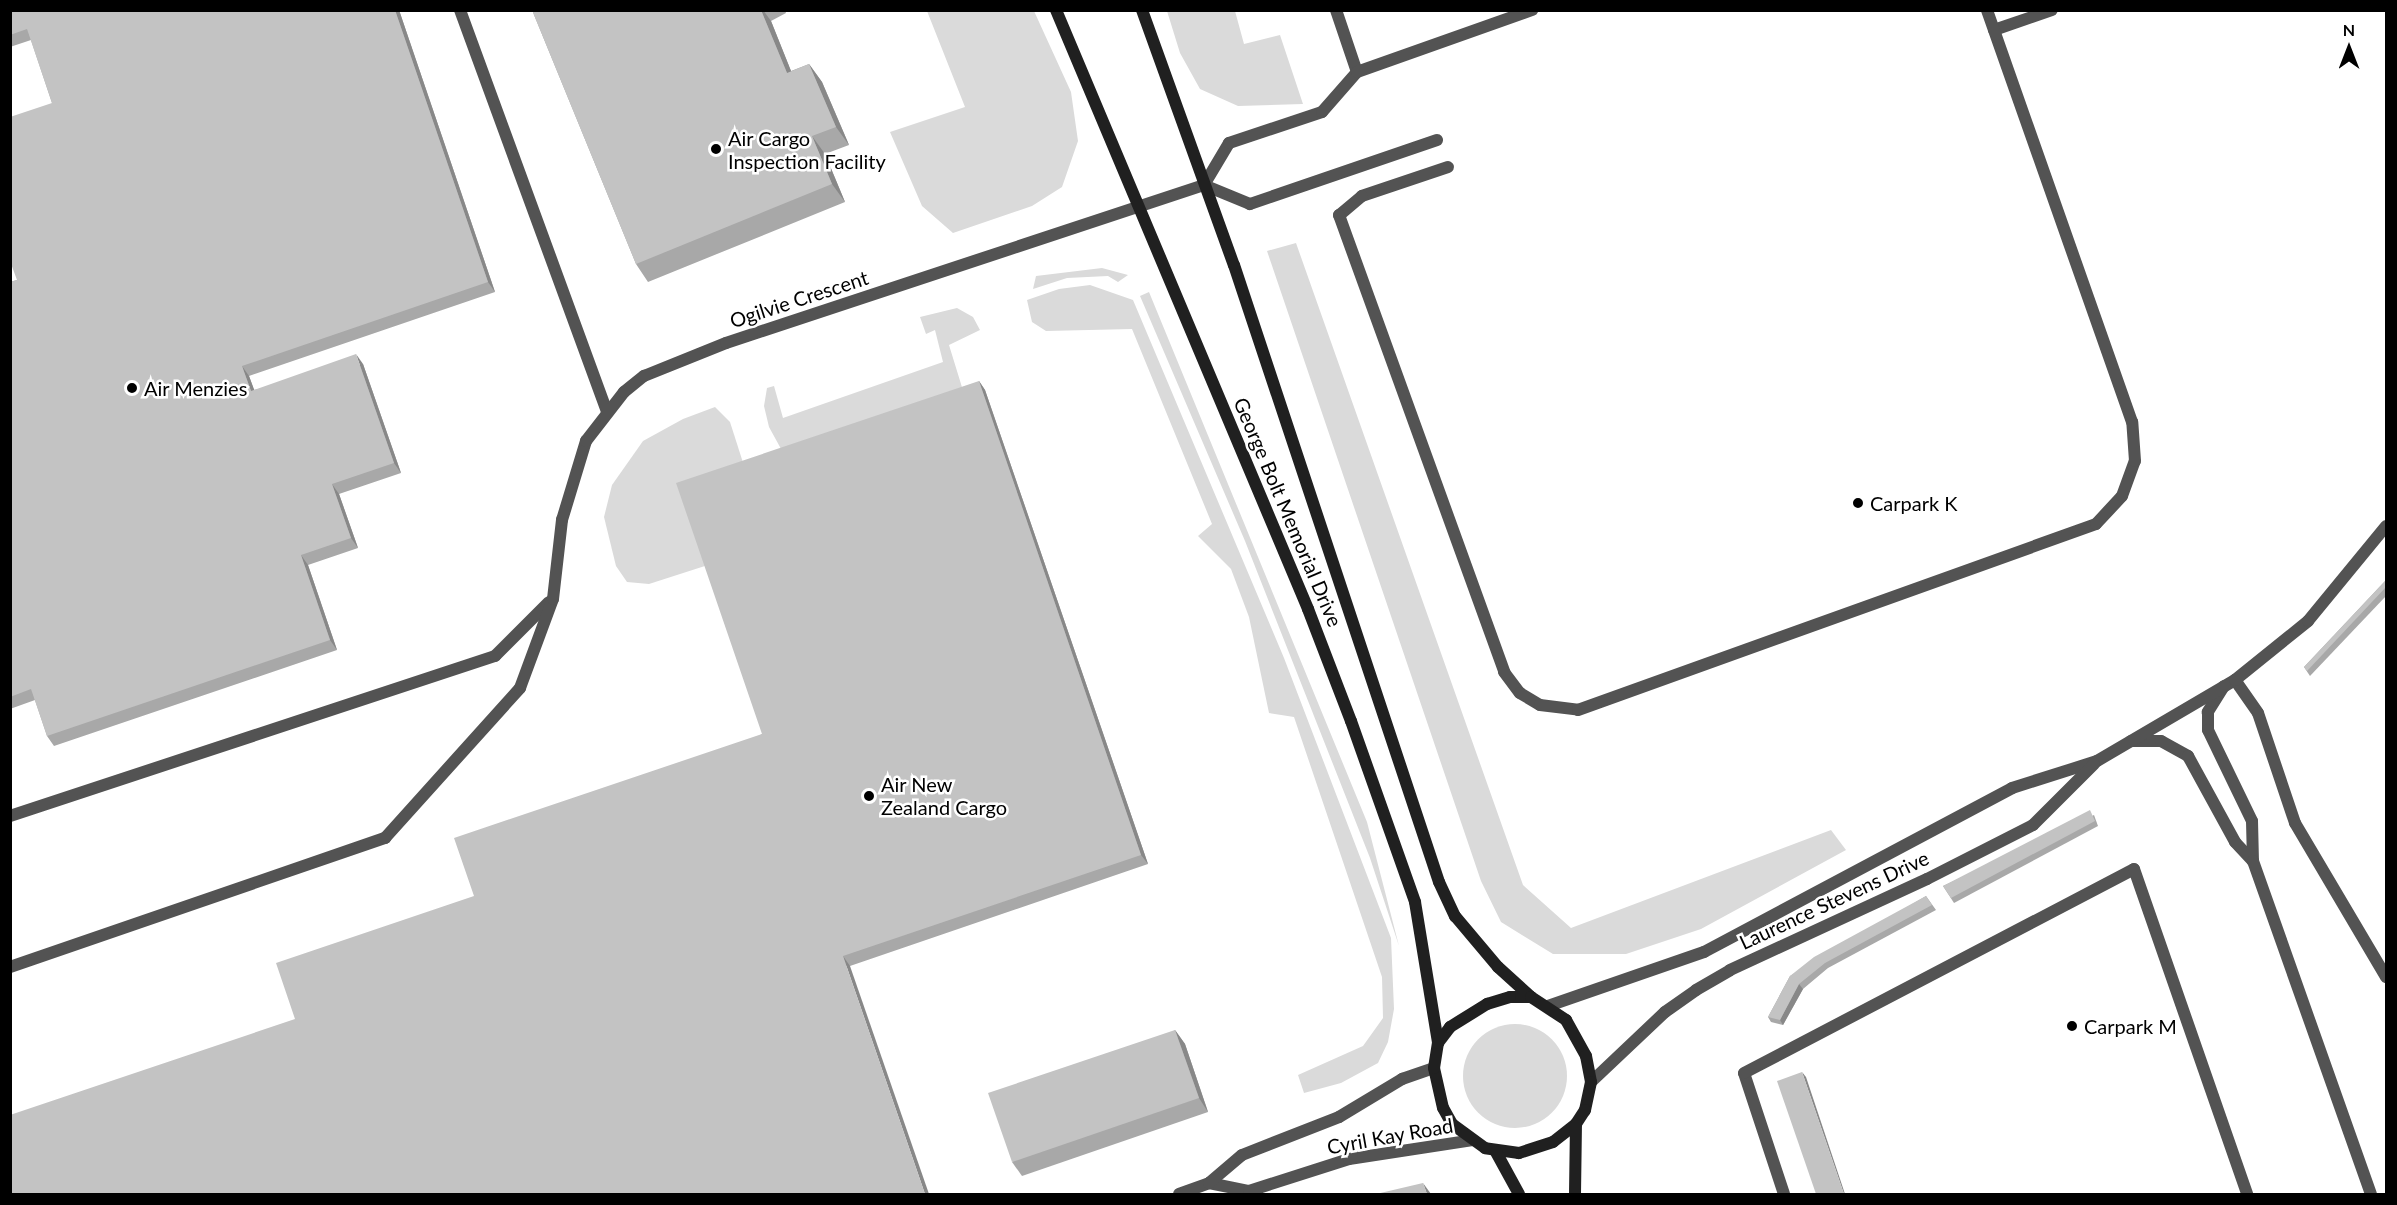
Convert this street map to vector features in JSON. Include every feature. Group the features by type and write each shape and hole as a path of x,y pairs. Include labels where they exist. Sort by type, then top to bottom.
{"street":[{"path":"460,10 607,411"},
{"name":"George Bolt Memorial Drive","path":"1056,10 1308,609 1358,742 1415,902 1438,1043"},
{"name":"George Bolt Memorial Drive","path":"1142,10 1234,265 1439,882 1455,916 1498,967 1531,997"},
{"path":"1336,10 1357,72"},
{"path":"1437,140 1250,204 1204,186 1229,143 1322,112 1357,72 1532,10"},
{"path":"1448,167 1362,196 1339,215 1504,672 1520,693 1540,705 1578,710 2096,524 2122,496 2135,461 2132,422 1987,10"},
{"path":"1994,30 2052,10"},
{"name":"Ogilvie Crescent","path":"10,967 385,838 520,688 553,598 562,520 573,476 586,441 607,411 645,376 681,359 1204,186"},
{"name":"Laurence Stevens Drive","path":"1548,1006 1704,952 2012,788 2097,761 2230,683 2308,621 2386,526"},
{"path":"10,816 495,656 553,598"},
{"path":"2371,1194 2253,861 2252,821 2208,730 2208,712 2230,683 2258,713 2295,824 2386,977"},
{"path":"2131,741 2161,741 2188,756 2235,842 2253,861"},
{"name":"Laurence Stevens Drive","path":"1591,1082 1665,1012 1696,990 1730,970 1927,879 2032,825 2097,761"},
{"path":"1784,1194 1744,1073 2134,869 2247,1194"},
{"path":"1531,997 1548,1006 1566,1020 1577,1036 1591,1082 1585,1110 1576,1124 1538,1149 1519,1153 1496,1152 1473,1140 1452,1124 1443,1108 1434,1068 1438,1043 1450,1027 1487,1004 1531,997"},
{"name":"Cyril Kay Road","path":"1179,1194 1209,1184 1242,1155 1339,1117 1402,1079 1434,1068"},
{"path":"1575,1194 1576,1124"},
{"name":"Cyril Kay Road","path":"1209,1184 1249,1191 1349,1159 1473,1140"},
{"path":"1496,1152 1519,1194"}],"shaded area":[{"path":"927,11 1034,11 1071,92 1078,141 1062,187 1032,206 953,233 922,206 890,132 965,107"},
{"path":"1167,11 1235,11 1244,44 1280,35 1303,104 1238,106 1200,89 1180,53"},
{"path":"1296,243 1523,885 1571,928 1831,830 1846,850 1701,929 1626,954 1553,954 1501,922 1481,881 1267,251"},
{"path":"1102,268 1128,275 1118,282 1108,276 1067,278 1033,289 1036,276"},
{"path":"1090,285 1133,300 1284,658 1391,938 1394,1009 1388,1042 1378,1063 1341,1083 1304,1093 1298,1075 1363,1046 1383,1018 1382,977 1294,717 1269,713 1249,617 1231,569 1198,536 1212,524 1132,329 1046,331 1032,322 1027,300 1059,289"},
{"path":"1149,292 1367,822 1399,946 1370,858 1245,541 1140,296"},
{"path":"957,308 973,317 980,330 949,345 965,397 786,458 769,427 764,406 767,388 774,386 783,418 943,362 935,330 926,334 920,317"},
{"path":"715,407 730,422 746,472 708,565 649,584 627,582 616,566 604,517 612,485 643,441 683,419"},
{"path":"1515,1024 1535,1028 1552,1039 1563,1056 1567,1076 1563,1096 1552,1113 1535,1124 1515,1128 1495,1124 1478,1113 1467,1096 1463,1076 1467,1056 1478,1039 1495,1028"}],"building":[{"name":"Air Menzies","path":"10,10 395,10 488,282 242,366 251,391 356,354 394,463 332,484 351,538 301,555 330,640 47,736 31,689 10,697 10,282 17,280 10,261 10,117 52,103 27,29 10,35"},
{"name":"Air Cargo Inspection Facility","path":"532,10 761,10 787,73 809,64 836,127 812,136 832,184 636,264"},
{"name":"Air New Zealand Cargo","path":"979,381 1141,855 843,956 925,1194 10,1194 10,1115 295,1019 276,963 474,896 454,838 762,734 676,483"},
{"path":"2386,580 2386,587 2307,671 2304,667"},
{"path":"2090,810 2095,821 1951,898 1943,886"},
{"path":"1926,896 1932,905 1825,963 1799,984 1780,1020 1768,1017 1790,976 1814,957"},
{"path":"1175,1030 1199,1098 1012,1162 988,1093"},
{"path":"1802,1072 1844,1194 1816,1194 1777,1081"},
{"path":"1423,1183 1427,1194 1376,1194"}],"place":[{"name":"Air Cargo Inspection Facility","path":"716,149"},
{"name":"Air Menzies","path":"132,388"},
{"name":"Carpark K","path":"1858,503"},
{"name":"Air New Zealand Cargo","path":"869,796"},
{"name":"Carpark M","path":"2072,1026"}]}
